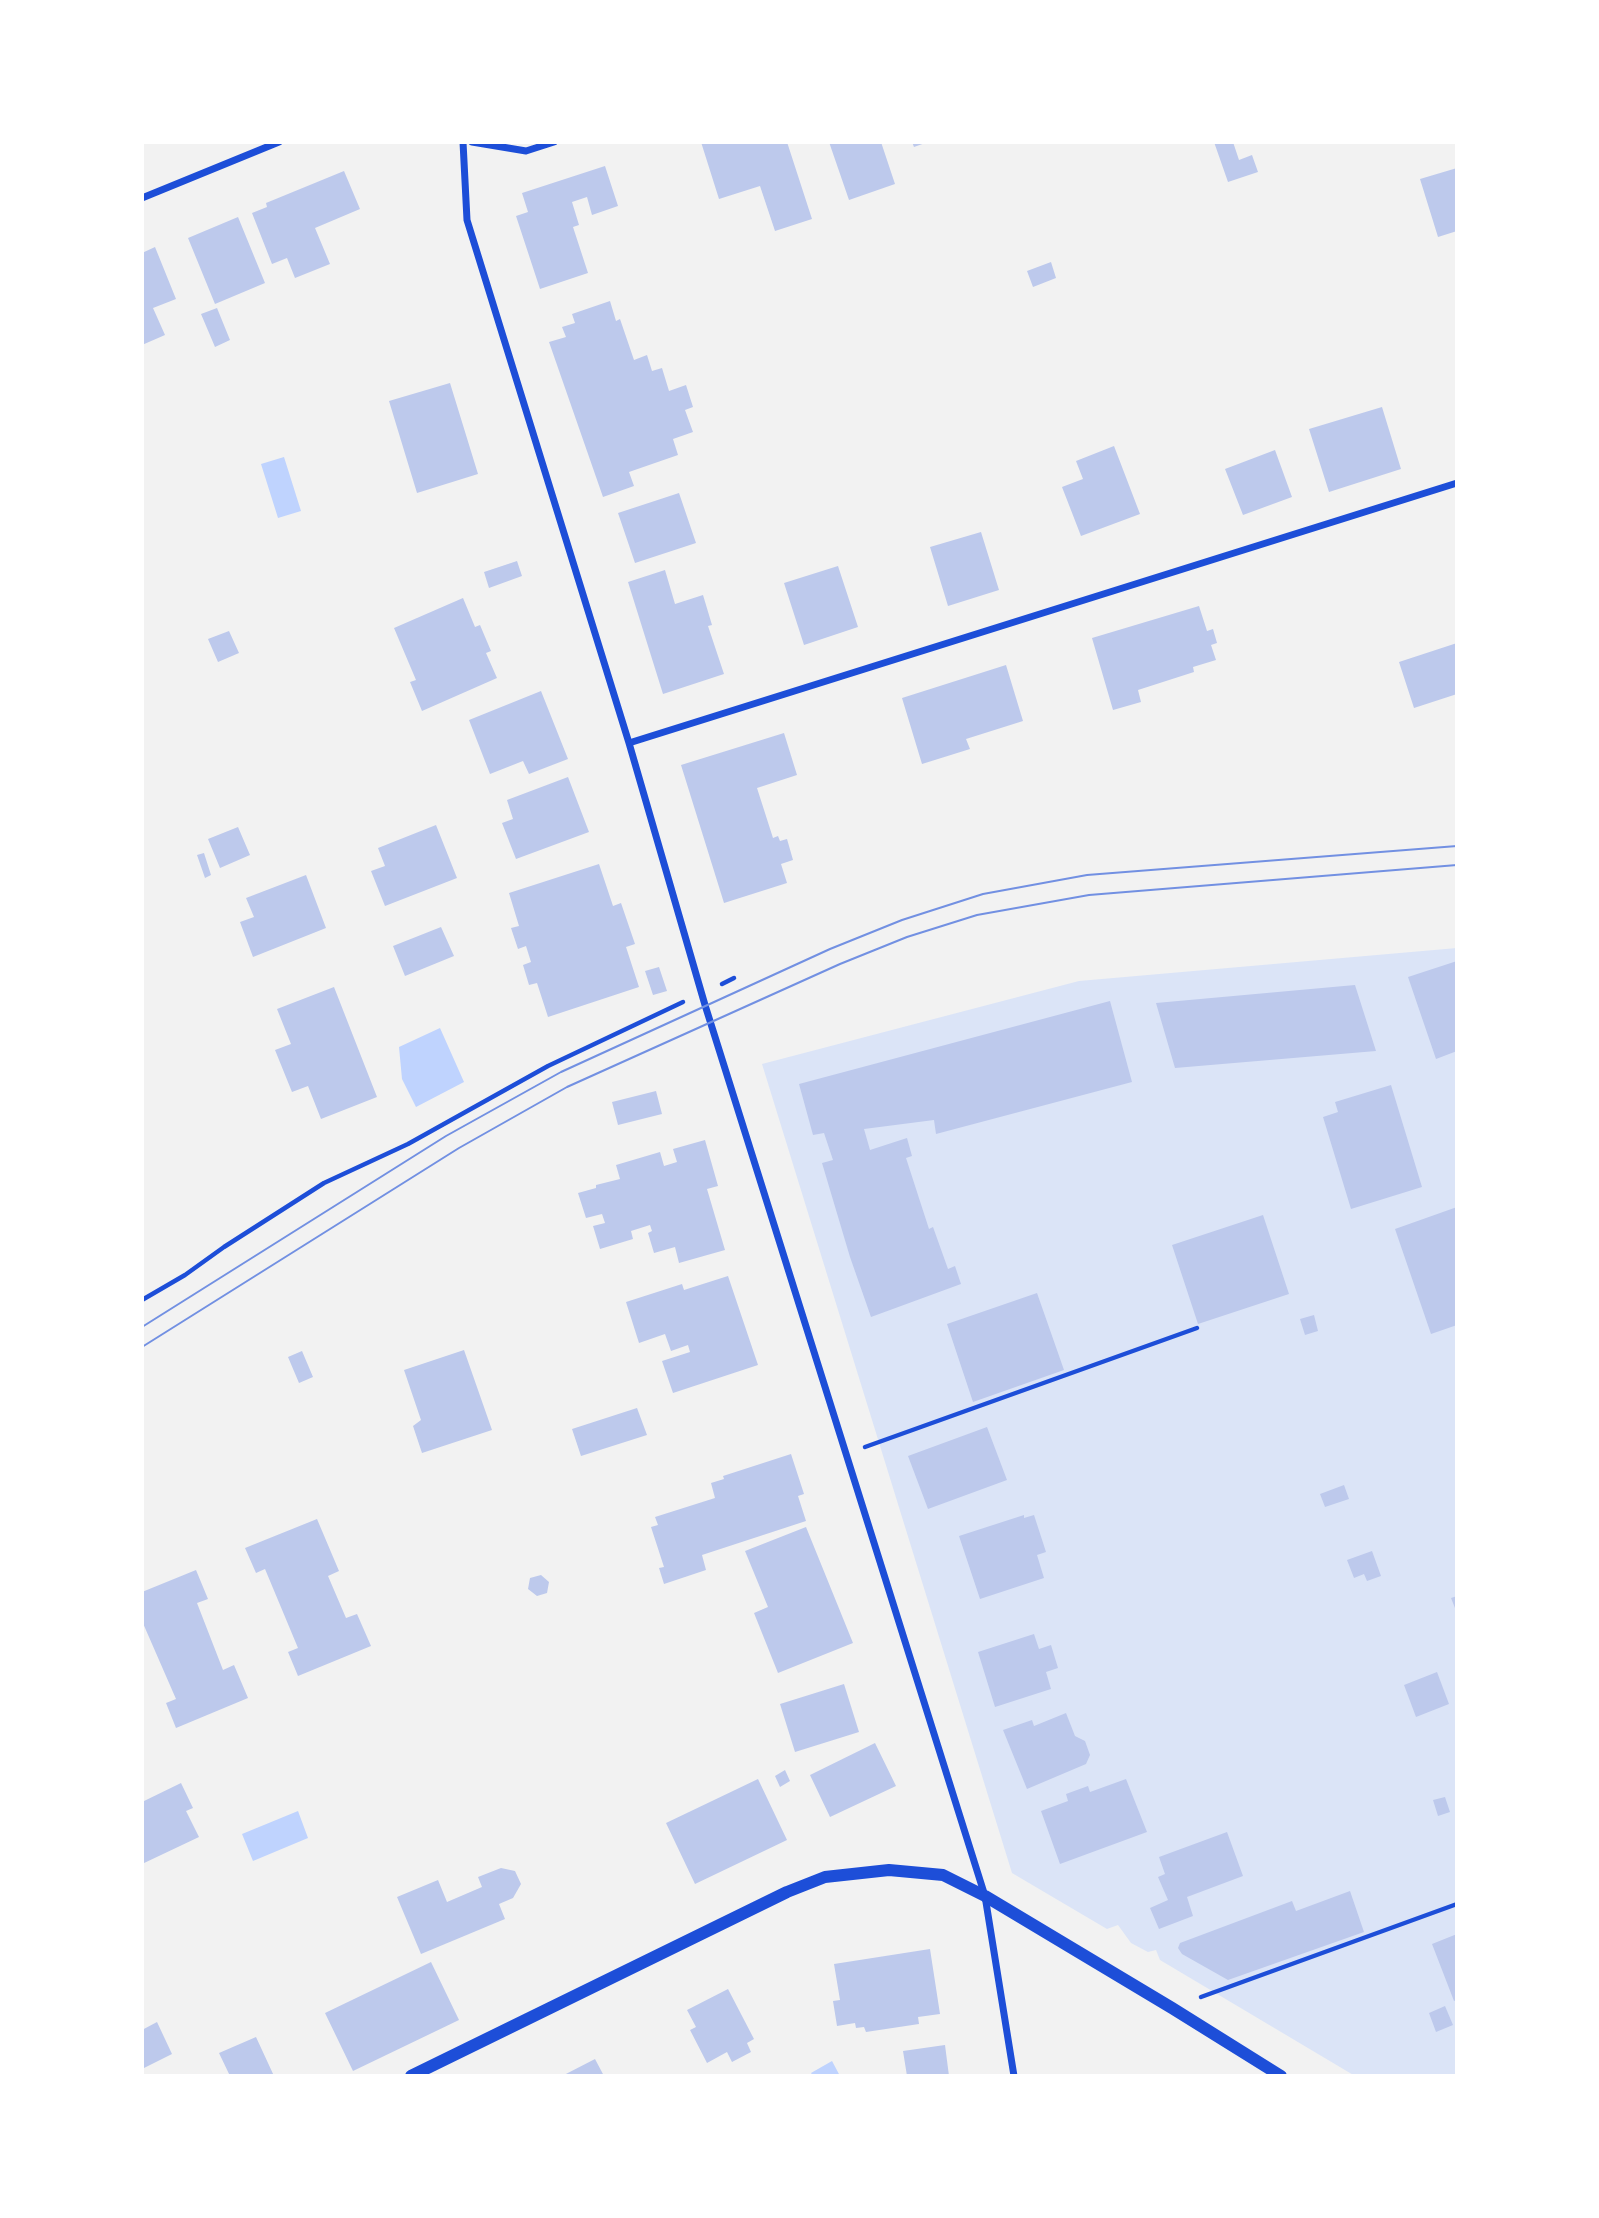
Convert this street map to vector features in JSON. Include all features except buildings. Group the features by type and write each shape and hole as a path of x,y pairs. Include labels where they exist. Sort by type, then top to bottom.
{"street":[{"path":"142,198 279,142"},
{"path":"463,142 467,220 629,743 702,993 985,1896 1014,2076"},
{"path":"472,142 526,151 554,142"},
{"path":"629,743 1457,483"},
{"path":"411,2076 775,1898 825,1877 889,1871 943,1875 985,1896 1172,2007 1281,2076"}],"path":[{"path":"142,1300 185,1275 324,1183 408,1144 548,1066 702,993"},
{"path":"845,1454 1197,1328"},
{"path":"1172,2007 1457,1904"}],"shaded area":[{"path":"1457,948 1457,2076 1355,2076 1160,1960 1156,1950 1148,1952 1131,1943 1118,1925 1107,1929 1012,1873 762,1064 1079,981"}],"water":[{"path":"284,457 301,511 278,518 261,464"},
{"path":"440,1028 464,1082 416,1107 402,1079 399,1047"},
{"path":"298,1811 308,1838 253,1861 242,1834"},
{"path":"832,2061 840,2076 813,2076 811,2073"}],"tram line":[{"path":"142,1327 446,1136 561,1072 830,949 902,920 983,894 1087,875 1457,846"},
{"path":"142,1347 459,1148 567,1087 840,964 907,937 977,915 1089,895 1457,865"}]}
